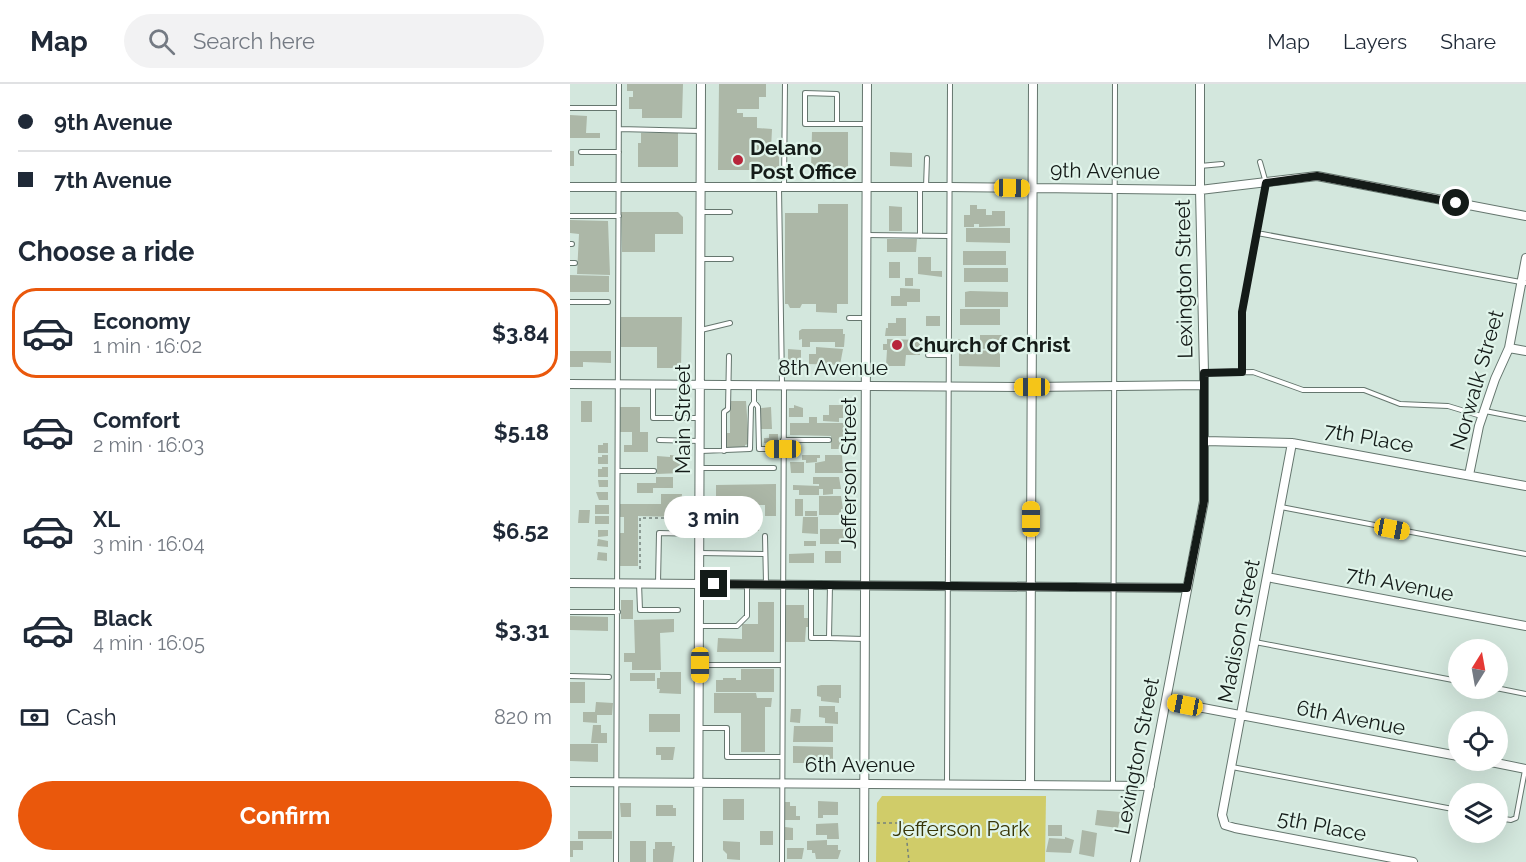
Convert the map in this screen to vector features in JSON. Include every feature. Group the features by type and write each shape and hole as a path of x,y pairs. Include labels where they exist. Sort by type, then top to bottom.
{"street":[{"name":"Main Street","path":"698,862 701,84"},
{"name":"Jefferson Street","path":"864,862 867,84"},
{"path":"1030,784 1033,84"},
{"name":"Lexington Street","path":"1135,862 1204,501 1200,84"},
{"name":"9th Avenue","path":"570,187 949,187 1200,190 1317,176 1526,216"},
{"name":"Norwalk Street","path":"1469,475 1483,413 1509,348 1524,283 1526,258"},
{"path":"1509,348 1526,351"},
{"name":"8th Avenue","path":"570,384 948,387 1204,385"},
{"name":"7th Place","path":"1204,441 1293,443 1526,486"},
{"name":"Madison Street","path":"1225,825 1222,815 1293,443"},
{"name":"7th Avenue","path":"1267,577 1526,626"},
{"path":"570,583 1187,588"},
{"name":"6th Avenue","path":"1166,701 1448,754"},
{"path":"1508,766 1525,769"},
{"name":"6th Avenue","path":"570,782 1150,786"},
{"name":"5th Place","path":"1225,825 1413,862"}],"lane":[{"path":"616,862 619,84"},
{"path":"782,862 782,187 785,84"},
{"path":"947,784 950,84"},
{"path":"1113,786 1115,84"},
{"path":"837,124 837,93 805,93 805,124 837,124 867,124"},
{"path":"570,108 619,108"},
{"path":"620,129 701,131"},
{"path":"581,152 619,152"},
{"path":"920,236 927,158"},
{"path":"1242,372 1242,312 1266,183 1260,162"},
{"path":"1200,166 1222,164"},
{"path":"702,212 730,212"},
{"path":"570,216 619,216"},
{"path":"1257,233 1524,283"},
{"path":"867,236 949,236"},
{"path":"701,259 731,260"},
{"path":"570,302 608,302"},
{"path":"849,318 867,318"},
{"path":"701,330 730,323"},
{"path":"928,355 948,355"},
{"path":"724,451 724,412 728,409 729,356"},
{"path":"1204,373 1262,374 1302,390 1364,390 1400,404 1448,406 1526,418"},
{"path":"653,385 653,418 701,418"},
{"path":"700,451 747,451 750,448 754,386"},
{"path":"754,402 758,407 759,449 783,449"},
{"path":"659,440 701,441"},
{"path":"783,440 829,440"},
{"path":"700,468 774,468"},
{"path":"618,471 654,471"},
{"path":"1280,507 1526,555"},
{"path":"658,583 659,533 700,534"},
{"path":"765,536 766,584"},
{"path":"700,553 765,554"},
{"path":"639,583 640,610 678,610"},
{"path":"700,626 737,626 747,616 747,584"},
{"path":"811,584 811,638 866,639"},
{"path":"829,638 830,584"},
{"path":"570,612 618,612"},
{"path":"1255,642 1448,679"},
{"path":"700,665 782,665"},
{"path":"570,676 609,677"},
{"path":"1508,690 1526,694"},
{"path":"699,728 727,728 727,758 782,757"},
{"path":"1231,767 1448,808"},
{"path":"1508,820 1516,818 1525,769"}],"path":[{"path":"640,568 640,518 686,518"},
{"path":"877,823 906,823 909,862"}],"green space":[{"name":"Jefferson Park","path":"882,796 1046,796 1045,862 876,862 877,803"}],"building":[{"path":"627,84 683,84 682,118 642,118 642,109 629,109 629,97 633,97 633,91 627,91"},
{"path":"719,84 766,84 766,97 759,97 759,109 737,109 737,113 743,113 743,117 757,117 757,128 772,129 771,149 779,149 779,170 718,170"},
{"path":"570,115 587,116 586,133 600,133 600,138 570,138"},
{"path":"812,132 848,132 848,170 811,169"},
{"path":"641,133 678,133 678,167 638,167 638,143 641,143"},
{"path":"570,151 574,151 574,166 570,166"},
{"path":"890,152 912,153 912,167 890,166"},
{"path":"818,204 848,204 848,304 837,304 837,313 816,312 816,304 802,304 800,308 790,308 788,304 785,304 785,213 818,213"},
{"path":"970,205 977,205 977,209 986,209 986,215 992,215 992,211 1005,211 1005,226 979,227 979,224 974,224 974,227 964,227 964,215 970,215"},
{"path":"889,206 902,207 902,231 889,231"},
{"path":"621,212 678,212 683,217 683,234 655,234 655,252 622,252"},
{"path":"570,220 608,221 610,275 577,274 579,234 570,233"},
{"path":"966,228 1010,228 1010,243 966,242"},
{"path":"887,239 917,239 916,252 887,252"},
{"path":"963,251 1006,251 1006,265 963,265"},
{"path":"918,257 931,257 931,271 942,271 942,277 918,274"},
{"path":"889,262 900,262 900,278 889,278"},
{"path":"964,268 1008,268 1008,282 964,282"},
{"path":"570,275 609,276 609,292 570,292"},
{"path":"905,278 913,278 913,286 905,286"},
{"path":"900,288 920,289 920,302 907,302 907,306 891,306 891,296 900,296"},
{"path":"965,292 1008,292 1008,307 965,307"},
{"path":"960,309 1000,309 1000,325 960,325"},
{"path":"926,316 940,316 940,326 926,326"},
{"path":"621,317 682,317 681,368 657,368 657,347 621,347"},
{"path":"896,318 906,318 906,336 885,336 888,323 896,323"},
{"path":"802,329 843,329 844,347 835,347 835,342 810,342 810,347 802,347 799,331"},
{"path":"980,335 1004,336 1004,348 980,349"},
{"path":"887,339 920,340 920,355 906,355 905,366 886,366 887,350 883,350 883,344 887,344"},
{"path":"953,339 962,339 962,350 1000,351 1000,367 959,366 959,350 953,350"},
{"path":"816,347 843,349 840,365 809,364 809,354 816,354"},
{"path":"788,349 801,350 801,369 788,369"},
{"path":"570,351 611,351 611,363 583,362 583,367 570,367"},
{"path":"581,401 592,401 592,422 581,422"},
{"path":"730,401 746,401 749,444 745,447 727,447 727,433 730,433"},
{"path":"794,405 803,408 803,417 789,417 789,408 794,408"},
{"path":"829,405 843,405 843,418 839,418 839,422 823,421 823,415 829,415"},
{"path":"620,407 640,407 640,432 648,432 648,452 624,452 624,445 632,445 632,432 620,432"},
{"path":"771,407 772,429 761,429 761,408"},
{"path":"809,417 817,417 817,423 844,423 844,449 831,449 831,436 790,435 790,423 809,423"},
{"path":"769,434 778,434 778,443 764,443 764,438 769,438"},
{"path":"603,443 608,443 608,453 598,453 598,445 603,445"},
{"path":"608,455 608,464 598,464 598,457"},
{"path":"670,455 681,456 681,473 657,474 657,456 670,457"},
{"path":"802,455 820,455 820,458 817,458 817,462 806,463 806,460 802,460"},
{"path":"825,455 842,455 843,473 815,473 815,463 825,461"},
{"path":"790,462 804,462 804,473 791,473"},
{"path":"608,467 608,477 598,477 598,469"},
{"path":"656,477 673,477 673,488 653,488 653,493 637,493 637,483 656,483"},
{"path":"813,477 839,477 841,489 833,489 833,494 823,495 823,489 819,489 819,495 799,495 799,490 793,490 793,485 819,486 819,484 813,484"},
{"path":"598,480 608,480 608,487 599,487"},
{"path":"776,484 776,516 765,516 765,505 759,505 759,531 727,531 727,534 715,534 715,518 718,518 719,505 716,505 716,485"},
{"path":"596,492 608,492 608,500 599,500"},
{"path":"661,494 682,494 680,517 638,516 638,566 619,566 620,533 624,533 624,517 620,517 619,504 661,504"},
{"path":"819,496 841,496 843,509 841,509 841,515 819,515"},
{"path":"795,499 803,499 803,516 795,516"},
{"path":"595,505 609,505 609,514 595,514"},
{"path":"579,510 590,510 589,523 578,523"},
{"path":"805,511 817,511 817,516 805,516"},
{"path":"595,516 609,516 609,524 595,524"},
{"path":"803,517 818,517 818,534 802,533"},
{"path":"820,529 844,529 844,544 820,544"},
{"path":"598,530 608,530 608,536 598,537"},
{"path":"598,539 608,541 608,547 597,546"},
{"path":"804,541 816,541 816,546 804,546"},
{"path":"825,551 841,551 841,563 825,563"},
{"path":"598,552 607,553 607,561 597,560"},
{"path":"814,553 814,563 789,563 789,554"},
{"path":"621,600 633,600 633,619 621,619"},
{"path":"758,602 774,602 774,652 717,652 718,638 742,639 742,624 758,624"},
{"path":"786,605 804,605 804,618 814,618 814,627 806,627 805,642 786,642"},
{"path":"570,616 608,617 608,631 570,630"},
{"path":"674,619 674,632 660,633 661,670 632,670 632,662 624,662 624,653 635,653 634,620"},
{"path":"741,669 774,669 774,692 716,692 716,680 736,678 736,680 741,680"},
{"path":"660,672 681,672 681,694 659,693 657,678 660,678"},
{"path":"630,673 655,673 655,681 630,681"},
{"path":"570,682 585,682 585,703 570,703"},
{"path":"841,685 839,703 821,701 821,697 817,696 817,686"},
{"path":"714,693 756,693 757,698 772,698 771,707 765,707 765,752 741,752 741,713 714,713"},
{"path":"596,702 613,703 612,715 597,715 597,723 583,722 583,712 595,712"},
{"path":"819,706 835,706 835,712 838,712 838,724 825,723 825,718 819,717"},
{"path":"791,709 801,709 800,723 790,722"},
{"path":"649,714 680,714 680,732 649,732"},
{"path":"593,725 601,725 601,733 607,733 607,743 591,743"},
{"path":"794,726 833,726 833,742 793,742"},
{"path":"570,744 598,744 598,762 570,761"},
{"path":"793,746 833,747 833,763 793,763"},
{"path":"656,747 675,747 673,760 661,760 661,755 656,755"},
{"path":"723,799 744,799 744,820 723,820"},
{"path":"818,801 838,802 838,815 823,815 823,818 818,818"},
{"path":"784,802 790,802 790,806 796,806 796,816 800,816 800,820 785,820"},
{"path":"620,803 631,803 631,817 621,817"},
{"path":"656,805 673,805 673,808 676,808 676,816 656,816"},
{"path":"1097,810 1121,812 1118,828 1095,825"},
{"path":"838,823 839,839 827,839 827,835 816,835 816,824"},
{"path":"1048,825 1062,825 1062,836 1048,836"},
{"path":"785,827 793,828 793,840 785,840"},
{"path":"1082,830 1097,833 1094,857 1079,854"},
{"path":"578,831 612,831 612,839 578,839"},
{"path":"760,831 773,831 773,845 760,845"},
{"path":"1065,837 1074,840 1071,853 1046,852 1049,838 1065,839"},
{"path":"827,840 827,845 838,845 838,850 841,850 838,859 816,859 812,850 807,850 807,841"},
{"path":"570,841 583,841 583,850 573,850 573,857 570,857"},
{"path":"630,841 646,841 646,862 630,862"},
{"path":"723,841 740,842 740,860 727,859 727,854 723,850"},
{"path":"655,842 672,842 672,846 675,846 673,862 653,862"},
{"path":"787,848 804,848 802,859 787,859"}],"place":[{"name":"Delano Post Office","path":"738,160"},
{"name":"Church of Christ","path":"897,345"}],"route":[{"path":"714,584 1187,588 1204,501 1204,373 1242,372 1242,312 1266,183 1317,176 1456,203"}]}
